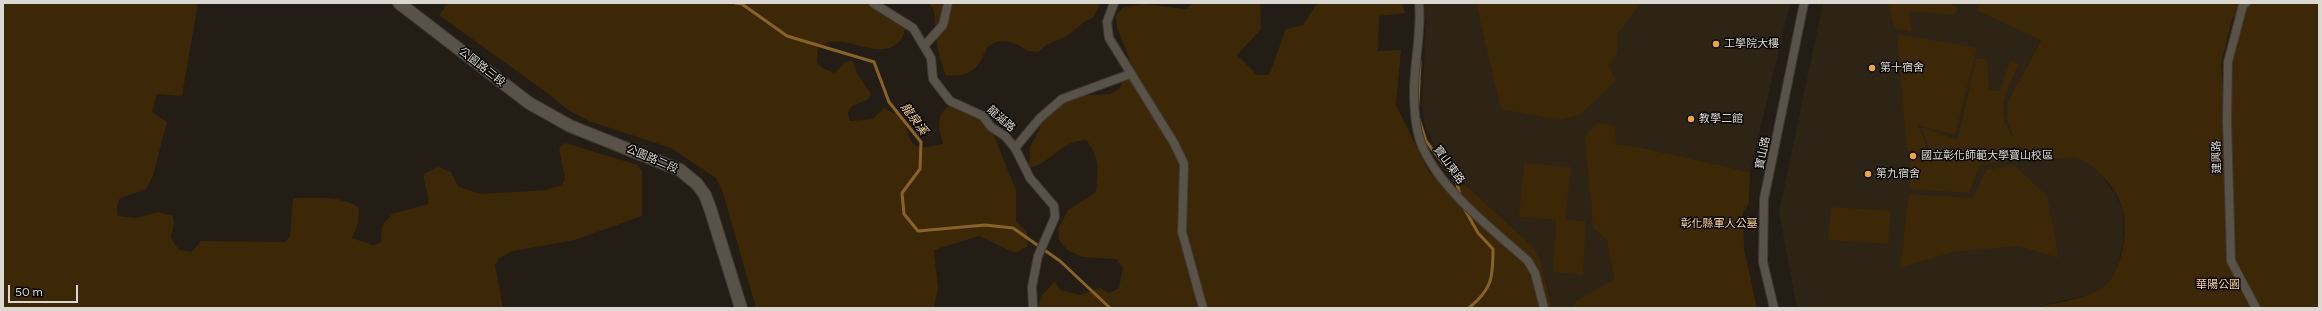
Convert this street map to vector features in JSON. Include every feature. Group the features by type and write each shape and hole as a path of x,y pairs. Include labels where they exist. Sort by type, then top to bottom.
{"main road":[{"name":"公園路三段","path":"399,3 529,103 570,126"},
{"name":"公園路二段","path":"570,126 680,170 697,184 705,195 710,208 741,308"}],"street":[{"name":"龍涎路","path":"873,3 913,28 931,58 934,79 950,101 983,116 991,127 1006,136 1015,148 1030,178 1054,206 1055,217 1038,256 1032,287 1033,308"},
{"path":"924,46 943,25 948,3"},
{"path":"1114,3 1107,22 1109,38 1174,143 1184,164 1182,232 1203,308"},
{"name":"寶山東路","path":"1419,3 1414,92 1416,123 1423,148 1439,173 1467,207 1528,261 1535,272 1544,308"},
{"name":"寶山路","path":"1774,308 1763,262 1764,199 1804,3"},
{"name":"建興路","path":"2243,4 2228,62 2227,129 2231,261 2256,308"},
{"path":"1015,148 1040,118 1062,99 1130,74"}],"shaded area":[{"path":"1424,3 1790,3 1750,172 1643,148 1615,144 1615,126 1607,240 1614,280 1576,301 1570,308 1552,308 1546,280 1531,245 1442,162 1425,126 1422,107 1426,22"},
{"name":"國立彰化師範大學寶山校區","path":"1823,3 1978,3 1977,11 2041,39 2008,101 2032,154 2044,160 2065,157 2082,159 2098,171 2116,195 2123,210 2123,241 2117,271 2103,288 2083,296 2032,308 1797,308 1779,212"}],"green space":[{"path":"3,3 198,3 182,96 157,94 152,112 167,122 153,176 146,189 120,198 117,205 118,216 136,218 158,212 173,216 174,223 171,238 179,250 191,252 201,241 285,242 290,236 293,198 328,198 352,204 359,208 358,223 352,238 373,245 381,243 382,226 392,214 428,204 424,174 438,167 451,172 458,186 480,194 546,190 561,185 565,179 559,148 565,143 638,165 642,171 642,216 575,240 513,251 499,258 495,265 503,308 3,308"},
{"path":"448,3 880,3 906,27 900,41 891,47 881,49 838,41 828,43 818,48 817,62 822,68 835,73 845,62 852,60 858,75 871,94 867,100 852,106 848,113 850,121 873,119 884,108 904,118 911,141 914,144 925,147 943,144 939,122 942,113 946,108 951,104 965,107 983,121 993,133 1016,190 1016,221 1027,232 1028,246 1015,253 979,236 934,250 938,288 934,308 756,308 723,193 716,178 671,148 589,121 568,110 550,95 439,15"},
{"path":"929,3 1100,3 1094,17 1068,35 1049,44 1038,52 1027,51 1018,45 1001,41 990,45 980,63 974,69 963,75 954,76 946,75 942,65 937,44 934,13"},
{"path":"1193,3 1263,3 1260,5 1261,29 1237,55 1257,75 1269,75 1286,29 1303,25 1317,3 1402,4 1406,13 1379,16 1378,51 1401,50 1396,105 1429,172 1453,190 1465,184 1531,245 1540,258 1552,308 1037,308 1041,296 1055,281 1060,290 1080,295 1100,288 1109,293 1119,288 1123,267 1116,259 1082,257 1066,249 1059,240 1058,229 1068,210 1096,192 1096,158 1091,146 1086,140 1077,141 1069,144 1044,162 1029,168 1030,147 1040,128 1040,117 1047,108 1077,96 1110,94 1119,89 1128,69 1129,58 1117,27 1116,16 1122,8 1144,4 1186,9"},
{"path":"1476,3 1641,3 1618,33 1617,53 1609,66 1616,81 1580,115 1558,120 1501,109"},
{"path":"1888,3 1949,3 1958,8 1955,15 1909,11 1911,31 1894,28"},
{"name":"華陽公園","path":"1978,3 2319,3 2319,308 2032,308 2068,301 2086,295 2102,288 2109,282 2119,263 2122,252 2125,230 2123,210 2113,188 2096,170 2084,161 2069,157 2050,160 2041,159 2034,156 2016,143 2023,156 1979,166 1969,193 1910,189 1910,154 1933,159 1921,127 1958,140 1976,59 1987,59 1989,90 2000,91 2010,60 2019,64 2010,83 2004,101 2003,110 2004,119 2014,138 2007,120 2008,101 2041,40 1977,11","holes":["2233,16 2235,26 2231,118 2234,245 2221,64"]},
{"path":"1897,34 1977,48 1955,135 1918,125 1930,155 1907,151"},
{"name":"彰化縣軍人公墓","path":"1596,123 1615,126 1616,144 1643,148 1750,172 1749,203 1743,212 1744,248 1757,308 1570,308 1576,301 1614,279 1607,240 1593,228 1585,136"},
{"path":"1524,163 1571,167 1565,220 1586,221 1583,275 1553,272 1556,220 1519,217"},
{"path":"2014,165 2047,196 2059,258 2019,246 1953,252 1900,268 1909,194 1973,198 1986,170"},
{"path":"1831,207 1891,211 1888,244 1828,240"}],"waterway":[{"name":"龍泉溪","path":"735,3 742,4 787,36 874,62 889,102 921,142 920,169 902,193 904,214 918,231 985,225 1013,228 1060,261 1110,308"},
{"path":"1418,105 1420,61"},
{"path":"1419,119 1426,141 1456,180 1460,195"},
{"path":"1464,208 1478,233 1493,249 1490,282 1487,289 1469,308"}],"place":[{"name":"工學院大樓","path":"1716,44"},
{"name":"第十宿舍","path":"1872,68"},
{"name":"教學二館","path":"1691,119"},
{"name":"國立彰化師範大學寶山校區","path":"1913,156"},
{"name":"第九宿舍","path":"1868,174"}]}
